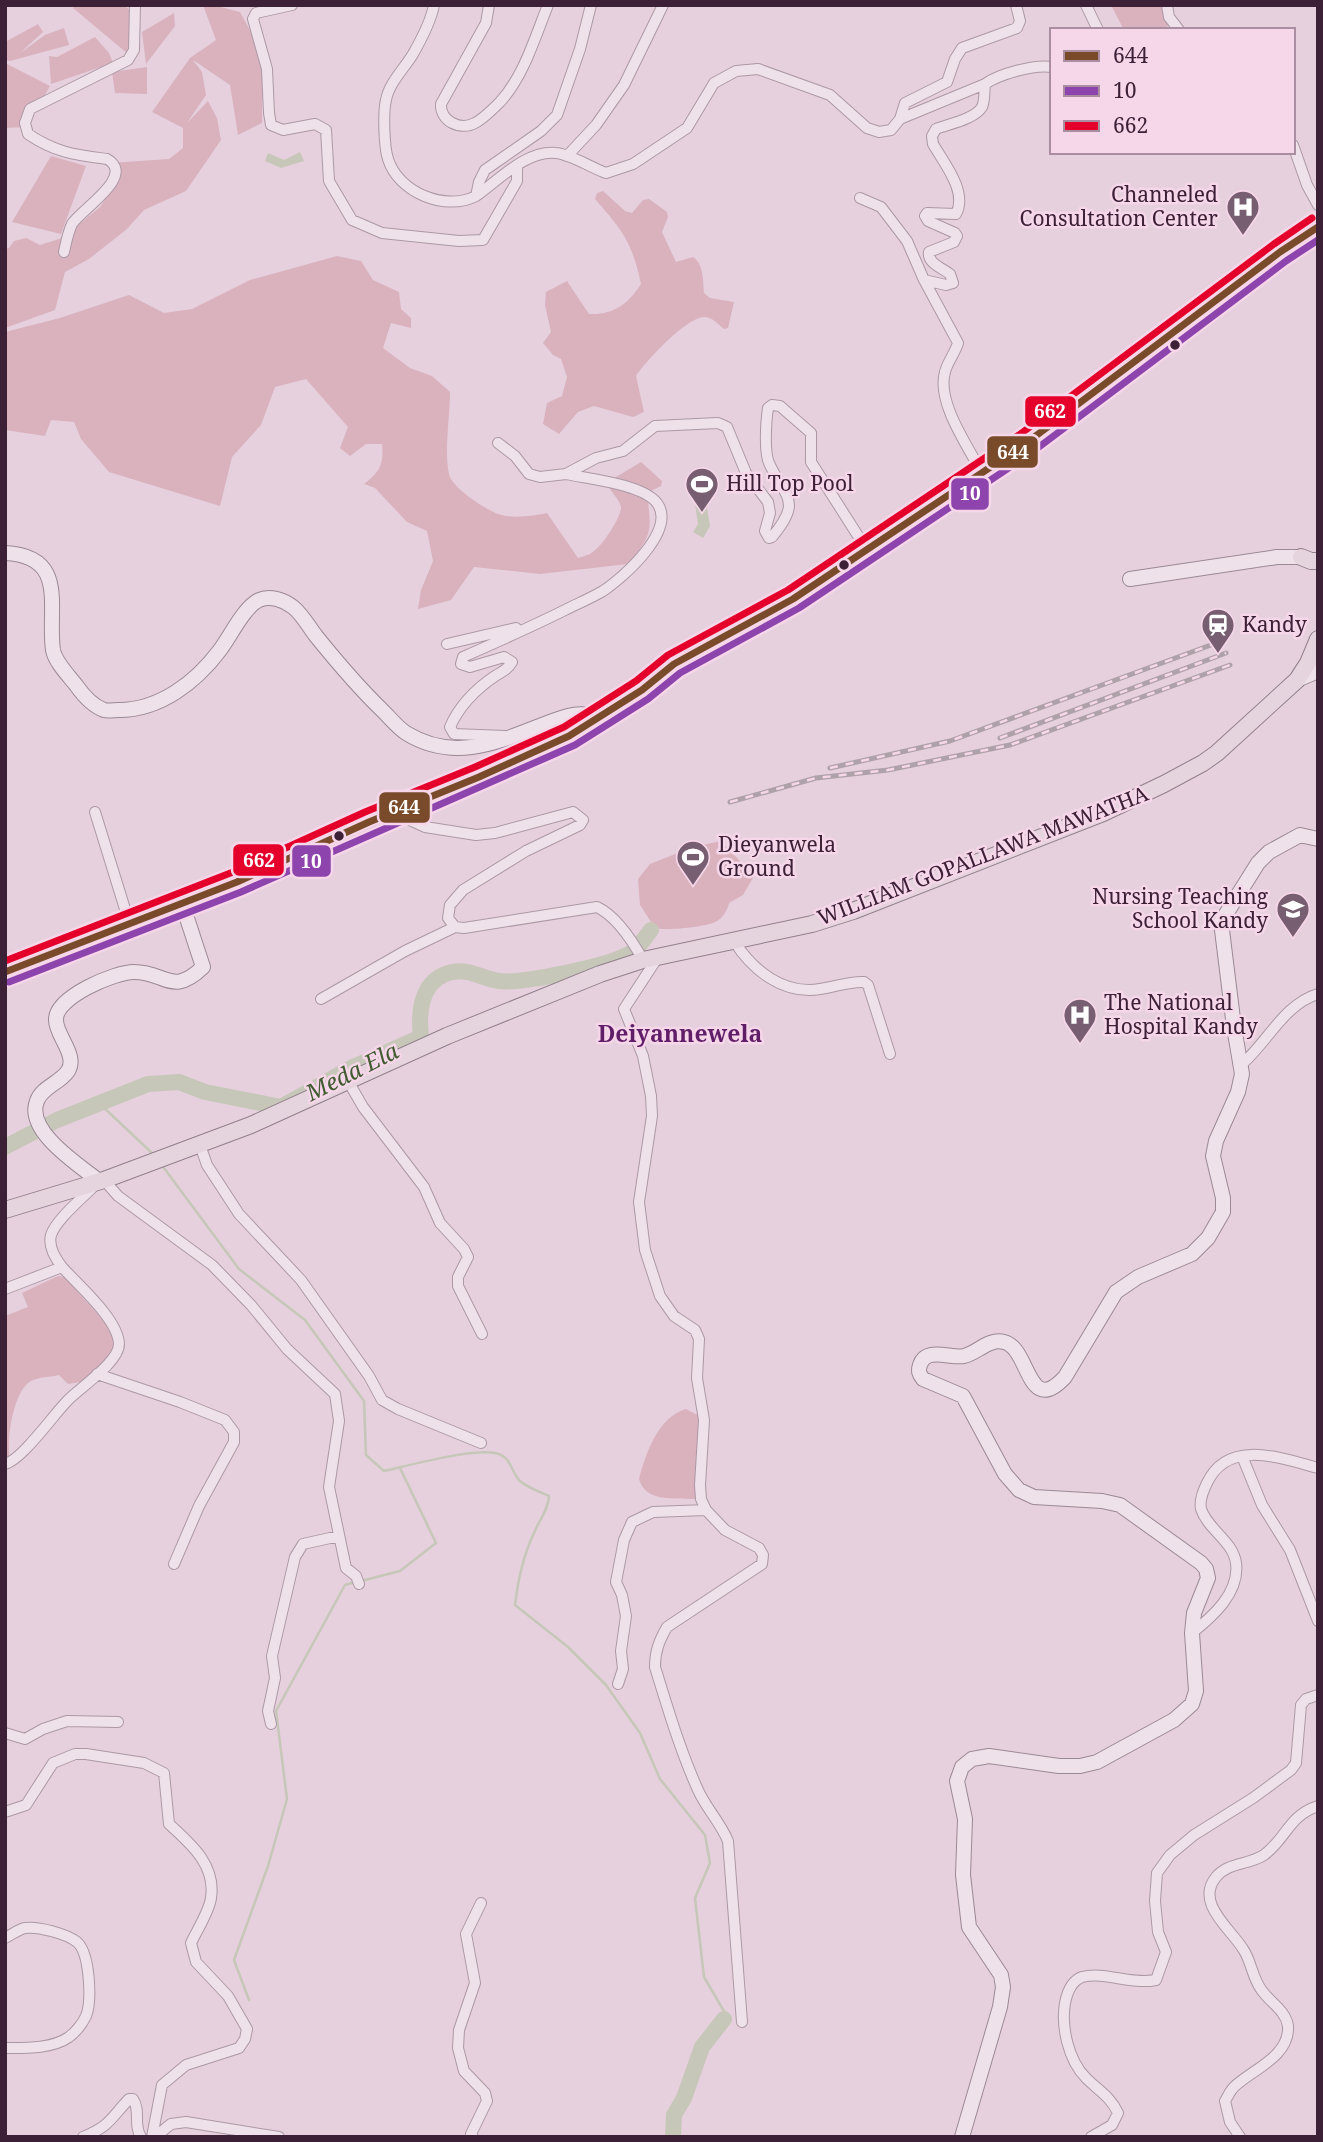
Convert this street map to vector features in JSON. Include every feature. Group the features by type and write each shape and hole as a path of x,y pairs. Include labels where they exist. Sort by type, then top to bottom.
{"highway":[{"path":"5,972 237,881 569,736 642,690 674,664 757,620 867,550 1025,444 1280,252 1318,227"}],"main road":[{"name":"WILLIAM GOPALLAWA MAWATHA","path":"5,1210 102,1181 251,1125 514,1008 644,954 734,942 830,919 1103,813 1203,763 1297,680 1316,648"}],"street":[{"path":"64,252 72,223 105,192 115,178 116,169 113,162 107,159 65,154 45,146 28,135 25,123 30,109 128,60 134,50 135,5"},
{"path":"292,5 256,13 253,19 267,69 271,125 283,130 315,124 326,130 329,181 352,220 382,233 459,241 483,240 517,181 517,165"},
{"path":"434,5 414,54 387,92 385,104 388,158 399,179 417,192 440,201 456,202 476,196 517,165 537,155 556,153 568,156 606,173 633,164 687,128 714,83 736,71 758,69 830,95 867,128 879,132 891,130 900,119 909,99 935,90 947,82 962,48 1017,28 1020,22 1016,5"},
{"path":"489,5 486,23 441,104 441,113 447,121 457,125 475,124 501,101 526,60 548,5"},
{"path":"476,196 478,181 485,170 541,131 557,115 580,48 591,5"},
{"path":"568,156 596,125 624,85 663,5"},
{"path":"1086,5 1097,28"},
{"path":"1167,5 1168,17 1177,28"},
{"path":"900,119 994,78 1043,65 1050,67"},
{"path":"924,279 946,285 953,282 950,274 928,257 929,252 954,242 957,236 928,221 925,216 927,213 956,214 959,208 958,191 933,144 932,136 936,128 975,114 981,109 984,104 985,84"},
{"path":"1295,151 1307,185 1318,205"},
{"path":"860,198 881,207 907,241 958,343 954,357 944,373 945,399 982,473"},
{"path":"566,474 596,458 623,451 655,426 718,423 727,427 746,472 768,502 770,513 765,531 769,538 785,522 789,504 787,491 768,461 768,408 772,405 780,406 811,433 811,462 867,550"},
{"path":"498,443 515,456 529,474 540,477 566,474 632,489 657,504 663,517 658,537 604,590 463,657 461,664 470,667 505,657 513,662 508,670 494,677 457,710 450,727 454,734 511,737"},
{"path":"5,553 25,554 43,568 52,585 54,653 80,691 93,704 105,710 137,710 165,698 195,679 259,600 278,598 295,608 353,680 404,732 442,748 466,749 511,737 568,715 582,714 598,718"},
{"path":"1130,579 1277,557 1313,561"},
{"path":"447,644 536,624"},
{"path":"1297,680 1318,671"},
{"path":"400,809 412,821 425,827 476,835 495,833 567,812 573,812 583,820 580,825 526,851 463,890 450,905 448,918 455,927"},
{"path":"95,812 129,922"},
{"path":"962,2137 1000,2007 1003,1987 1000,1975 969,1927 963,1875 965,1819 957,1781 962,1767 972,1759 989,1756 1059,1766 1080,1766 1097,1762 1174,1720 1192,1704 1196,1691 1192,1633 1194,1612 1208,1578 1201,1563 1120,1505 1102,1501 1034,1497 1019,1490 1005,1474 963,1396 923,1379 919,1374 919,1367 922,1360 929,1355 964,1356 991,1343 1004,1342 1018,1351 1034,1385 1039,1389 1049,1390 1065,1377 1116,1292 1138,1277 1192,1254 1201,1247 1219,1222 1224,1205 1213,1156 1221,1128 1241,1084 1241,1065 1221,922 1258,863 1269,852 1300,835 1318,839"},
{"path":"182,903 203,967 185,982 132,972 83,990 61,1005 56,1020 70,1062 68,1071 42,1093 36,1102 37,1119 45,1136 118,1196 212,1265 287,1349 335,1394 339,1421 329,1487 346,1568 358,1581"},
{"path":"321,999 405,951 455,927 464,929 597,907 605,911 644,954 624,1009 643,1056 652,1116 639,1202 645,1250 660,1296 674,1316 695,1330 699,1339 696,1378 704,1420 699,1485 706,1510 725,1530 760,1548 763,1555 762,1564 667,1627 659,1639 655,1653 655,1667 686,1764 700,1794 722,1825 728,1840 742,2022"},
{"path":"734,942 751,964 784,986 806,991 864,982 868,985 890,1054"},
{"path":"1241,1065 1252,1056 1295,1005 1304,998 1318,994"},
{"path":"348,1081 363,1107 424,1187 440,1223 464,1249 468,1257 458,1277 458,1286 482,1334"},
{"path":"198,1145 207,1165 239,1214 301,1280 369,1376 382,1400 481,1443"},
{"path":"5,1464 19,1458 51,1417 117,1352 119,1343 111,1321 55,1258 51,1235 64,1217 102,1181"},
{"path":"5,1289 62,1267"},
{"path":"97,1374 225,1420 234,1432 234,1442 199,1506 174,1564"},
{"path":"1192,1633 1214,1615 1227,1598 1235,1579 1236,1562 1229,1546 1209,1524 1200,1507 1208,1479 1222,1463 1255,1453 1318,1468"},
{"path":"1242,1456 1262,1505 1290,1550 1318,1621"},
{"path":"618,1684 623,1669 621,1651 626,1616 616,1582 624,1540 632,1522 653,1512 706,1510"},
{"path":"271,1724 268,1711 275,1678 272,1656 295,1557 303,1544 340,1536"},
{"path":"1091,2137 1112,2124 1118,2113 1112,2101 1084,2077 1074,2063 1063,2016 1067,1992 1077,1979 1090,1975 1142,1983 1156,1980 1160,1976 1166,1952 1158,1932 1155,1901 1157,1873 1170,1854 1194,1835 1253,1798 1291,1770 1296,1763 1301,1705 1306,1699 1318,1695"},
{"path":"5,1733 25,1739 43,1729 67,1721 118,1722"},
{"path":"5,1812 26,1805 53,1763 75,1754 144,1763 164,1773 169,1824 196,1848 210,1874 211,1899 191,1943 196,1962 228,1996 247,2029 245,2039 239,2048 186,2066 162,2085 153,2137"},
{"path":"1240,2137 1230,2122 1225,2101 1233,2088 1277,2054 1286,2037 1288,2025 1281,2010 1256,1982 1245,1951 1212,1907 1208,1897 1210,1887 1217,1875 1227,1868 1262,1856 1300,1813 1318,1806"},
{"path":"473,2137 471,2134 487,2101 485,2093 464,2071 458,2048 459,2030 475,1983 466,1934 481,1903"},
{"path":"5,1938 25,1928 46,1929 76,1941 83,1950 87,1964 88,1988 86,2015 74,2034 66,2040 29,2048 5,2048"},
{"path":"83,2137 103,2129 129,2099 133,2099 138,2106 138,2133 141,2137"},
{"path":"153,2137 171,2124 186,2122 279,2137"}],"shaded area":[{"path":"75,5 124,5 132,12 128,54 73,8"},
{"path":"203,5 240,12 262,52 262,123 238,135 230,85 193,60 202,72 206,95 187,123 208,101 217,118 221,140 186,191 144,210 127,229 89,259 65,272 55,310 5,328 5,249 14,241 26,238 40,245 62,238 100,207 117,182 110,163 169,159 183,148 183,128 152,112 190,58 216,40"},
{"path":"1111,5 1171,5 1167,28 1123,28"},
{"path":"174,13 175,26 146,64 142,32"},
{"path":"38,24 43,32 19,54 45,35 64,28 69,45 10,61 5,60 5,42"},
{"path":"95,37 109,53 113,63 51,84 49,56 57,57"},
{"path":"5,63 50,86 27,127 5,128"},
{"path":"147,67 147,94 115,93 112,72"},
{"path":"300,152 304,161 281,168 265,161 268,153 284,160"},
{"path":"51,156 86,166 61,234 12,222"},
{"path":"603,191 625,211 632,213 643,200 649,199 667,212 668,217 662,232 676,262 693,257 701,268 704,293 710,298 734,302 728,328 724,329 706,317 698,318 668,340 641,369 636,376 644,412 633,417 594,406 578,412 559,434 543,424 547,403 562,396 567,377 561,359 553,355 543,343 551,332 545,305 546,292 567,281 589,314 598,314 619,307 641,284 625,238 595,199 597,193"},
{"path":"337,256 361,261 373,280 399,292 401,309 411,318 411,328 391,323 383,348 410,368 432,376 450,392 447,444 449,474 462,491 478,503 504,516 547,513 578,558 591,554 597,548 618,517 621,507 606,483 641,462 662,481 661,486 647,493 649,531 628,564 540,574 474,567 451,600 418,609 421,590 433,561 427,531 407,522 375,488 364,484 380,467 382,444 366,444 350,456 340,448 348,427 306,379 275,387 261,425 232,457 220,506 109,472 81,439 74,422 51,420 45,436 5,430 5,332 60,318 129,295 164,313 192,309 250,280"},
{"name":"Hill Top Pool","path":"706,502 710,526 703,538 693,532 698,524 695,504"},
{"name":"Dieyanwela Ground","path":"721,841 754,876 743,895 729,903 723,916 712,923 687,928 655,928 640,905 638,879 650,864 693,847"},
{"path":"58,1276 64,1277 113,1331 117,1345 113,1357 81,1382 68,1384 59,1375 34,1380 25,1386 12,1417 10,1459 5,1459 5,1316 28,1307 22,1293"},
{"path":"686,1409 701,1417 698,1492 695,1499 652,1495 639,1479 645,1458 661,1428 676,1413"}],"waterway":[{"name":"Meda Ela","path":"5,1147 57,1120 148,1084 179,1082 205,1092 281,1107 351,1068 421,1037 420,1017 424,997 434,981 442,976 464,971 493,980 510,981 565,973 603,964 629,954 651,930"},
{"path":"100,1104 153,1154"},
{"path":"161,1164 239,1269 305,1320 364,1401 366,1455 384,1471 444,1457 492,1453 505,1457 523,1483 549,1496 524,1559 515,1605 568,1647 606,1685 640,1733 660,1779 705,1835 710,1863 695,1898 704,1977 725,2013"},
{"path":"361,1581 400,1571 436,1543 400,1468"},
{"path":"249,2000 234,1960 268,1866 287,1799 276,1711 345,1585 355,1582"},
{"path":"673,2137 674,2115 684,2098 702,2047 724,2019"}],"railway":[{"path":"830,768 950,741 1219,642"},
{"path":"1000,738 1226,653"},
{"path":"730,802 816,778 888,770 1010,745 1230,665"}],"transit line":[{"name":"662","path":"5,961 233,872 564,727 636,681 668,655 788,590 1019,435 1312,218"},
{"name":"644","path":"5,972 237,882 569,736 642,690 674,664 793,599 1025,444 1280,252 1318,227"},
{"name":"10","path":"9,982 241,892 575,745 648,699 680,673 799,608 1031,453 1286,261 1318,240"}],"place":[{"name":"Channeled Consultation Center","path":"1243,237"},
{"name":"Hill Top Pool","path":"702,514"},
{"name":"Kandy","path":"1218,655"},
{"name":"Dieyanwela Ground","path":"693,887"},
{"name":"Nursing Teaching School Kandy","path":"1293,939"},
{"name":"The National Hospital Kandy","path":"1080,1045"}],"district":[{"name":"Deiyannewela","path":"680,1034"}]}
